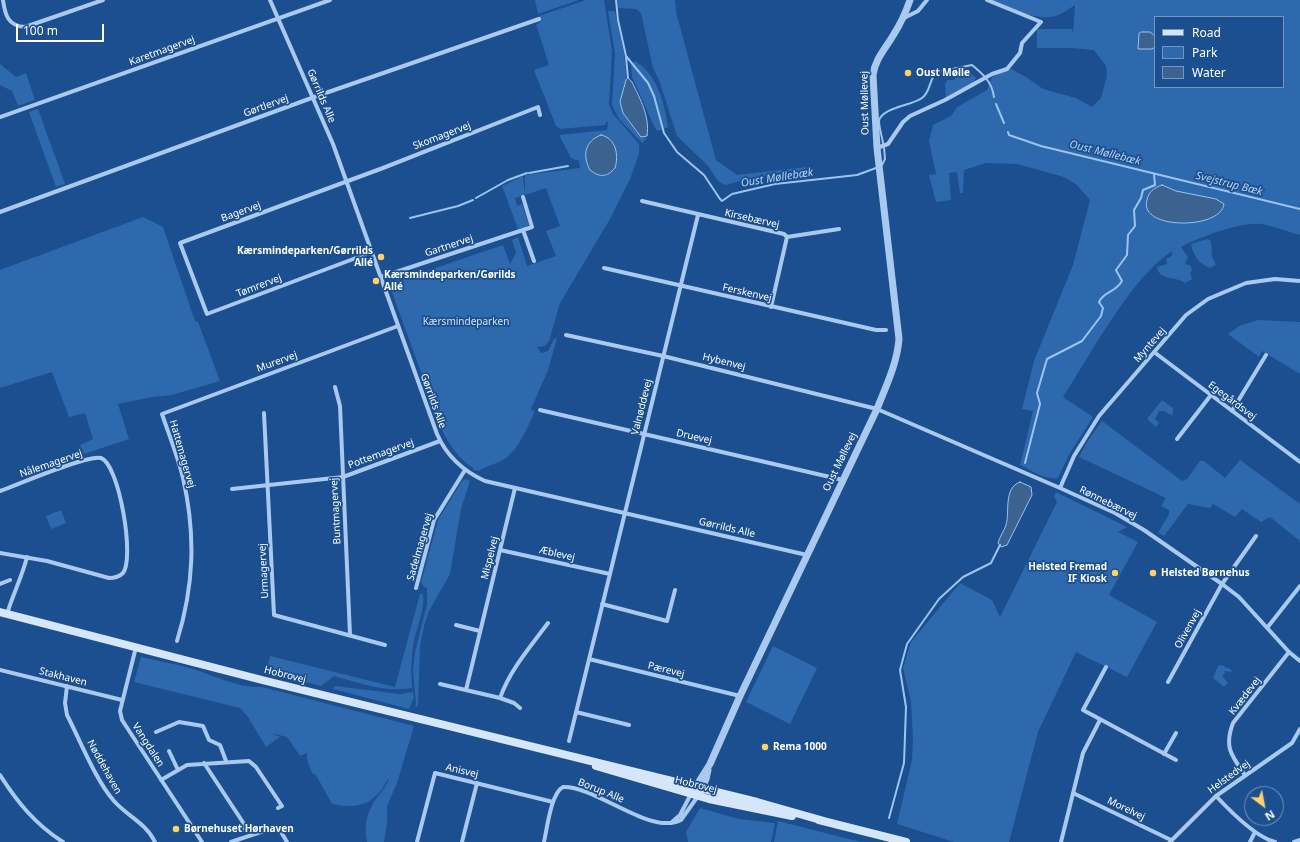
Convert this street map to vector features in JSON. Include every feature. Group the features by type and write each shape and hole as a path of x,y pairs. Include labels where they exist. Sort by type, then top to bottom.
{"main road":[{"name":"Hobrovej","path":"4,613 565,755 699,787 906,842"},
{"name":"Hobrovej","path":"565,755 609,771 694,795 779,814 824,821"}],"street":[{"path":"3,0 4,14 7,20 13,25 25,27 103,0"},
{"name":"Gørrilds Alle","path":"270,0 333,144 440,441 448,454 465,470 485,481 807,555"},
{"name":"Karetmagervej","path":"0,117 330,0"},
{"name":"Oust Møllevej","path":"694,795 706,779 710,764 740,696 877,409 892,372 898,352 899,339 877,148 873,75 874,66 904,18 910,0"},
{"name":"Oust Møllevej","path":"904,18 918,11 927,0"},
{"name":"Oust Møllevej","path":"877,148 888,144 903,122 910,116 945,100 982,79 1000,72 1010,66 1020,53 1022,43 1041,22 987,0"},
{"name":"Gørtlervej","path":"0,212 313,98 539,19"},
{"name":"Skomagervej","path":"346,182 538,108 540,114"},
{"name":"Bagervej","path":"195,282 180,243 346,182"},
{"path":"523,197 532,227 523,230 534,261"},
{"name":"Kirsebærvej","path":"642,201 784,234 787,237 771,307"},
{"name":"Valnøddevej","path":"569,741 698,214"},
{"path":"787,237 839,229"},
{"name":"Gartnervej","path":"381,277 523,230"},
{"name":"Tømrervej","path":"195,282 207,314 372,252"},
{"name":"Ferskenvej","path":"604,268 771,307 876,330 886,330"},
{"name":"Myntevej","path":"1060,488 1074,456 1099,416 1186,316 1214,296 1246,282 1275,279 1300,281"},
{"name":"Murervej","path":"162,414 398,326"},
{"name":"Hybenvej","path":"566,335 663,356 877,409"},
{"name":"Egegårdsvej","path":"1154,352 1300,461"},
{"path":"1232,411 1266,355"},
{"name":"Buntmagervej","path":"335,387 340,406 350,635"},
{"path":"1177,439 1211,395"},
{"name":"Rønnebærvej","path":"877,409 1060,488 1115,513 1144,530 1239,597 1289,652 1300,661"},
{"name":"Druevej","path":"540,410 843,480"},
{"name":"Urmagervej","path":"264,413 274,615 384,645"},
{"name":"Hattemagervej","path":"162,414 183,477 191,526 192,556 189,586 185,614 177,641"},
{"name":"Pottemagervej","path":"232,489 343,477 440,441"},
{"name":"Nålemagervej","path":"0,491 79,462 97,457 106,461 110,466 122,504 128,561 123,573 119,576 109,578 27,557 0,553"},
{"name":"Sadelmagervej","path":"416,588 434,520 465,470"},
{"name":"Mispelvej","path":"466,690 515,488"},
{"name":"Olivenvej","path":"1168,682 1222,584 1256,536"},
{"name":"Æblevej","path":"500,550 610,574"},
{"path":"4,613 27,557"},
{"path":"0,584 10,580"},
{"path":"1267,628 1300,586"},
{"path":"602,604 667,621 675,590"},
{"path":"500,698 505,684 516,666 548,623"},
{"path":"456,625 480,631"},
{"name":"Vangdalen","path":"136,647 122,700 120,711 122,720 202,842"},
{"name":"Kvædevej","path":"1245,775 1229,747 1228,738 1231,728 1233,723 1289,652"},
{"name":"Pærevej","path":"589,659 740,696"},
{"path":"1106,667 1083,710 1176,760"},
{"name":"Stakhaven","path":"0,670 122,700"},
{"path":"440,684 500,698 520,708"},
{"name":"Nøddehaven","path":"67,686 65,703 67,715 103,785 114,802 146,828 155,842"},
{"path":"576,712 629,725"},
{"path":"1061,842 1083,753 1100,720"},
{"path":"156,732 179,722 203,726 209,740 220,745 226,761"},
{"name":"Helstedvej","path":"1170,841 1216,796 1292,743 1299,736 1300,729"},
{"path":"1164,754 1176,733"},
{"path":"169,751 178,770"},
{"path":"161,780 187,765 226,761 249,761 256,767 282,806 278,808"},
{"path":"204,763 246,827 241,831"},
{"name":"Anisvej","path":"417,842 435,773 553,802"},
{"path":"0,775 27,813 45,830 63,842"},
{"path":"462,842 477,783"},
{"name":"Borup Alle","path":"544,842 553,802 558,790 567,787 666,824"},
{"name":"Morelvej","path":"1074,793 1170,841"},
{"path":"666,824 671,823 680,815 694,795"},
{"path":"666,824 681,820 694,795"},
{"path":"1216,796 1255,832 1268,840 1275,842"},
{"path":"230,842 238,841 273,828 281,832 288,842"},
{"path":"1250,842 1255,832"},
{"path":"1294,842 1300,840"}],"green space":[{"path":"535,0 579,0 538,14"},
{"name":"Kærsmindeparken","path":"586,0 604,0 612,51 609,105 613,114 639,144 639,154 630,179 610,219 560,303 549,341 545,346 537,347 541,353 548,351 554,339 557,338 548,370 531,409 534,411 533,416 516,448 511,454 499,462 479,471 473,470 473,468 455,451 442,430 389,284 391,278 413,271 421,273 503,245 510,264 516,253 512,240 518,237 527,266 556,256 546,231 560,226 546,188 525,195 525,175 580,168 579,161 571,158 560,135 607,130 608,122 606,122 605,125 560,129 556,126 534,70 549,65 536,24 540,23 539,16"},
{"path":"617,0 675,0 676,12 716,160 737,175 806,167 805,173 751,178 725,185 718,181 708,166 677,136 659,80 653,68 641,13 636,9 618,8"},
{"path":"991,0 1300,0 1300,235 1266,225 1252,224 1220,231 1199,239 1181,247 1188,257 1185,264 1190,265 1192,270 1190,273 1192,279 1185,283 1164,276 1158,271 1157,267 1167,264 1166,259 1172,256 1172,251 1156,264 1126,298 1112,318 1063,397 1093,417 1070,453 1058,478 1054,479 1044,477 1020,465 1033,411 1022,409 1034,361 1073,265 1090,200 1076,184 1064,177 1017,164 986,163 964,170 963,193 960,193 957,172 949,173 951,200 936,202 929,175 936,174 929,141 933,125 951,116 957,107 987,90 992,77 1011,69 1043,89 1076,98 1092,107 1101,98 1107,76 1106,66 1094,50 1072,48 1037,48 1037,29 1072,29 1073,34 1075,5 1057,15 1050,17 1035,16 1012,9"},
{"path":"608,11 615,11 624,54 626,81 620,101 623,113 641,137 647,138 642,143 619,119 612,105 615,54"},
{"path":"635,61 649,74 659,90 668,127 658,131 655,128 632,77 631,65"},
{"path":"0,64 16,77 26,73 35,100 18,106 12,91 0,85"},
{"path":"970,73 976,78 973,83 946,97 945,85 947,80 953,80 960,75"},
{"path":"38,109 65,184 56,187 29,112"},
{"path":"523,176 525,195 515,198 517,206 522,204 529,225 518,229 502,186"},
{"path":"143,217 163,227 195,321 198,322 220,381 172,395 152,397 118,404 129,439 84,454 80,445 93,439 85,413 69,417 52,372 0,388 0,270"},
{"path":"1207,239 1211,241 1212,256 1216,265 1210,268 1197,259 1191,244"},
{"path":"1258,320 1300,322 1300,374 1262,351 1259,357 1228,334 1239,326"},
{"path":"1162,400 1173,408 1173,414 1171,415 1164,411 1159,411 1155,419 1159,423 1156,427 1147,419"},
{"path":"1102,421 1182,481 1187,479 1200,461 1204,461 1225,478 1240,460 1300,504 1300,541 1270,517 1261,522 1242,509 1235,517 1213,504 1210,508 1188,504 1164,536 1158,533 1169,514 1169,510 1161,506 1166,498 1079,457 1087,442"},
{"path":"466,479 470,481 461,509 450,574 429,611 424,626 420,646 418,706 415,707 416,703 413,670 415,652 427,604 427,588 424,587 421,582 438,520 462,481"},
{"path":"1056,492 1127,527 1118,532 1138,542 1109,595 1157,622 1127,677 1076,652 1038,732 1009,842 954,842 897,824 912,760 913,739 911,702 903,668 911,642 960,583 992,600 1000,617 1057,502 1054,497"},
{"path":"61,510 66,523 51,529 46,516"},
{"path":"420,594 423,594 423,606 413,647 412,688 382,688 334,676 321,686 267,670 270,656 395,687"},
{"path":"773,646 817,668 790,724 746,702"},
{"path":"141,657 193,669 235,684 262,687 414,726 397,783 387,806 387,824 384,842 367,842 366,826 372,805 385,787 389,777 379,793 373,799 359,805 351,806 332,804 316,775 312,773 307,760 307,753 300,756 287,737 271,733 280,737 266,747 248,717 240,708 134,682"},
{"path":"1221,665 1232,670 1231,672 1224,671 1225,674 1222,676 1228,683 1224,687 1213,678 1218,666"},
{"path":"335,686 400,694 413,692 414,697 409,709 333,689"},
{"path":"700,808 739,819 775,823 771,842 688,842 686,832"},
{"path":"778,821 861,842 774,842"}],"water":[{"path":"1141,32 1150,32 1154,35 1154,48 1138,49 1139,34"},
{"path":"628,78 632,82 644,108 648,129 647,136 641,137 623,113 620,102 626,80"},
{"path":"601,135 613,143 617,158 615,168 606,175 600,175 590,170 586,159 586,149 588,145 591,141"},
{"path":"1162,185 1176,191 1216,199 1224,204 1219,213 1209,219 1181,223 1167,221 1155,217 1148,210 1147,200 1149,194 1154,189"},
{"path":"1020,482 1031,487 1032,495 1007,545 1001,547 998,543 1006,525 1009,495 1011,489"}],"waterway":[{"name":"Oust Møllebæk","path":"616,0 618,20 626,56 648,83 654,96 664,133 677,152 704,175 722,201 732,194 775,184 857,175 876,168"},
{"path":"626,57 628,78"},
{"name":"Oust Møllebæk","path":"883,143 879,124 881,117 891,110 922,98 927,92 934,75 937,72 972,65 989,83 994,97"},
{"name":"Oust Møllebæk","path":"996,104 1004,123"},
{"name":"Svejstrup Bæk","path":"1008,132 1009,135 1041,146 1300,209"},
{"name":"Oust Møllebæk","path":"882,165 885,159 884,147"},
{"path":"529,173 568,166"},
{"path":"476,198 508,180 527,173"},
{"path":"1025,463 1040,404 1037,393 1047,359 1082,341 1101,316 1103,308 1099,302 1101,298 1116,288 1122,281 1116,270 1127,255 1128,235 1135,226 1134,210 1141,198 1143,190 1155,185 1154,174"},
{"path":"410,218 458,206 473,200"},
{"path":"889,818 904,763 906,707 900,670 907,644 939,599 963,577 991,563 1000,545"}],"place":[{"name":"Oust Mølle","path":"908,73"},
{"name":"Kærsmindeparken/Gørrilds Allé","path":"381,257"},
{"name":"Kærsmindeparken/Gørilds Allé","path":"376,281"},
{"name":"Helsted Fremad IF Kiosk","path":"1115,573"},
{"name":"Helsted Børnehus","path":"1153,573"},
{"name":"Rema 1000","path":"765,747"},
{"name":"Børnehuset Hørhaven","path":"176,829"}]}
